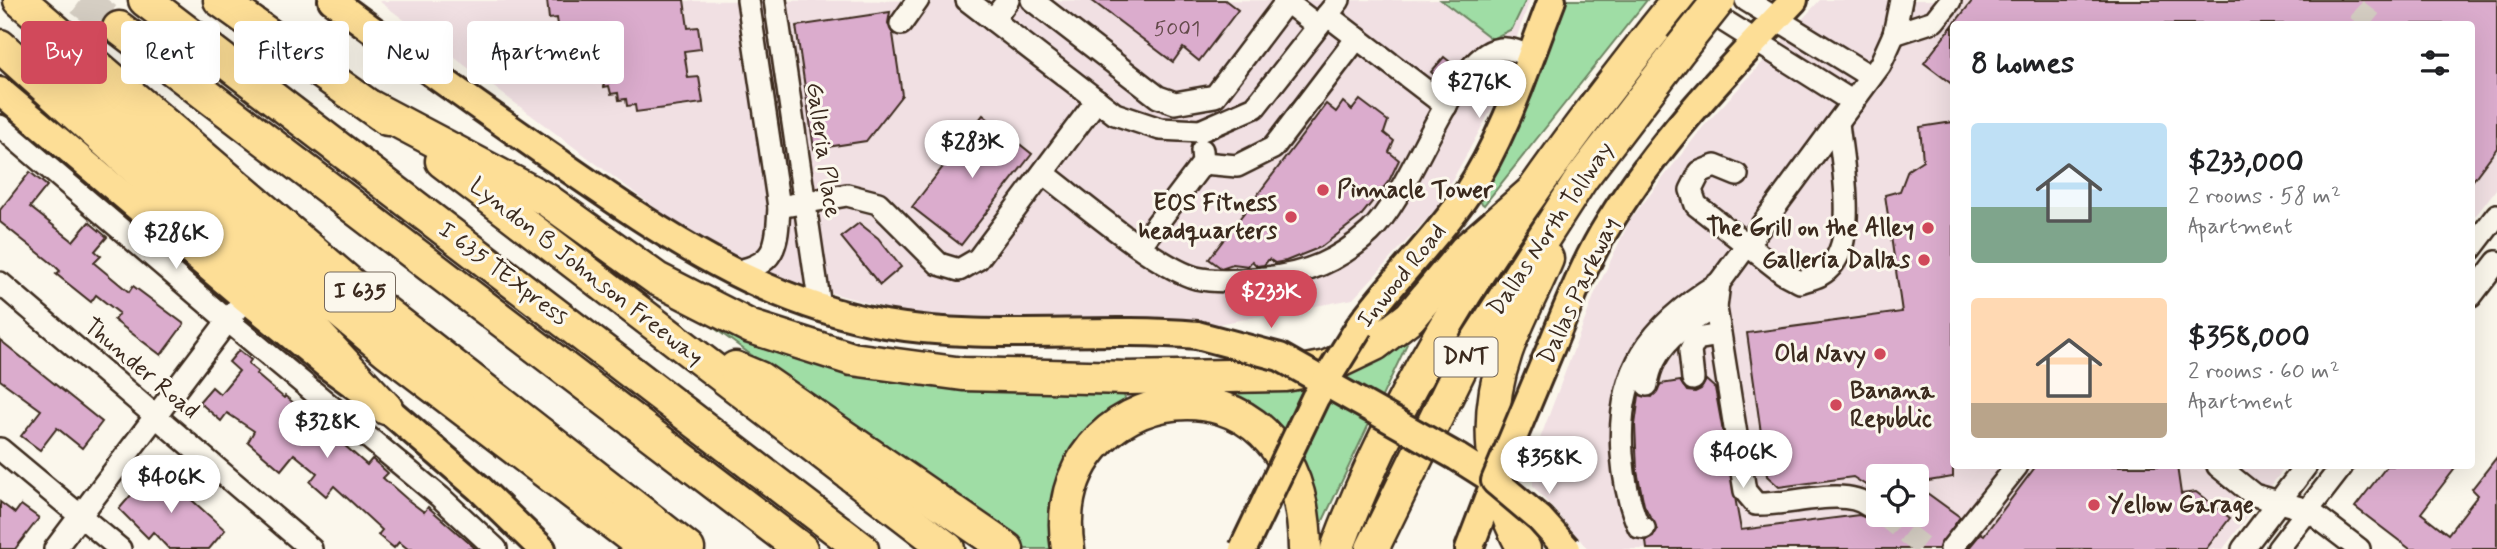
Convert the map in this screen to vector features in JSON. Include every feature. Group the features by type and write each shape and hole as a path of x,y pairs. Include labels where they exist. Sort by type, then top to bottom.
{"highway":[{"name":"I 635","path":"20,0 369,299 688,549"},
{"name":"I 635 TEXpress","path":"145,0 862,549"},
{"name":"Lyndon B Johnson Freeway","path":"220,0 371,107 948,549"},
{"name":"Dallas North Tollway","path":"1336,549 1421,370 1532,192 1678,0"},
{"name":"Dallas North Tollway","path":"1372,549 1415,454 1463,363 1582,178 1719,0"},
{"path":"44,20 90,94 272,255 366,333 582,502 647,549"},
{"name":"I 635 TEXpress","path":"119,28 801,549"},
{"path":"0,46 295,311 386,408"},
{"path":"371,107 547,200 657,279 751,327 852,359 963,374 1127,378 1285,374 1327,367 1375,344 1410,317 1465,251 1532,192"},
{"path":"1524,549 1508,518 1497,483 1493,459 1494,398 1506,352 1582,178"},
{"path":"682,346 759,378 1007,549"},
{"path":"1068,549 1070,498 1083,461 1095,446 1125,420 1143,410 1187,403 1215,406 1234,412 1268,435 1293,473 1297,485 1303,511 1305,549"},
{"path":"582,502 620,549"}],"main road":[{"name":"Inwood Road","path":"1243,549 1325,380 1366,318 1450,216 1479,173 1500,132 1552,0"},
{"path":"340,3 669,239 731,272 820,307 882,323 976,334 1160,332 1197,335 1280,357 1325,380 1495,481 1539,519 1567,549"},
{"name":"Dallas Parkway","path":"1469,549 1579,281 1608,225 1642,173 1681,124 1785,10"},
{"path":"0,91 245,298 328,366 386,408 479,488 542,549"}],"street":[{"path":"731,272 753,269 768,259 775,246 779,207 748,0"},
{"name":"Galleria Place","path":"775,0 820,307"},
{"path":"901,24 918,0"},
{"path":"967,0 1115,114 1160,129 1200,131 1255,107 1330,9"},
{"path":"993,20 1008,0"},
{"path":"1032,0 1158,97 1175,103 1215,96 1285,1 1330,9 1357,38 1446,106"},
{"path":"1691,0 1853,102"},
{"path":"1746,0 1785,10 1871,76"},
{"path":"1635,391 1646,345 1671,316 1719,283 1889,50 1901,0"},
{"path":"1894,34 1934,21 1950,1"},
{"path":"1203,163 1237,166 1273,148 1357,38"},
{"path":"1043,173 1140,246 1195,277 1228,281 1308,272 1370,231 1396,199 1470,66 1494,50 1510,48 1530,57"},
{"path":"779,207 847,195 878,203 939,264 959,270 978,259 1097,100"},
{"path":"1737,175 1715,166 1700,172 1691,190 1696,205 1800,282 1822,275 1835,259 1846,225 1848,190 1841,161 1838,121"},
{"path":"0,126 440,497 496,549"},
{"path":"1140,246 1203,163 1200,131"},
{"path":"2475,244 2497,215"},
{"path":"2475,291 2497,262"},
{"name":"Thunder Road","path":"0,283 310,549"},
{"path":"1719,283 1716,308 1745,491 1756,504 1773,505 1846,496 1866,505"},
{"path":"55,549 245,298"},
{"path":"1644,528 1639,527 1633,514 1624,482 1619,420 1656,357 1674,335 1697,316 1716,308"},
{"path":"1693,379 1690,351 1696,339 1720,335"},
{"path":"0,449 120,549"},
{"path":"1951,549 2015,469"},
{"path":"2222,469 2254,495 2308,510 2359,549"},
{"path":"2243,549 2304,469"},
{"path":"2278,549 2340,469"}],"shaded area":[{"path":"1530,0 1491,110 1437,208 1353,299 1213,325 908,314 781,279 690,234 490,84 624,84 624,21 467,21 467,67 453,56 453,21 406,21 379,1"},
{"path":"1820,0 2497,0 2497,188 2475,217 2475,21 1950,21 1950,469 2284,469 2223,549 1588,549 1533,486 1532,460 1595,293 1630,220 1703,127"}],"green space":[{"path":"1441,0 1526,0 1512,29 1492,39"},
{"path":"1565,0 1647,0 1484,205 1479,201 1532,96"},
{"path":"695,314 775,347 1122,388 1127,406 1098,421 1086,432 1066,462 1059,479 1052,515 1055,549 1024,549 979,513 812,399"},
{"path":"1399,339 1407,344 1320,527 1314,524 1219,397 1217,387"}],"building":[{"path":"547,0 684,0 688,28 698,27 701,49 684,51 688,78 699,77 703,103 636,112 635,105 627,106 626,99 619,100 618,93 611,94 609,86 604,87 603,84 624,84 624,21 549,19"},
{"path":"1091,0 1225,0 1238,10 1199,61 1183,48 1173,62"},
{"path":"1973,0 2497,0 2497,148 2475,178 2475,21 1956,21"},
{"path":"890,12 888,23 893,34 902,95 866,141 814,149 796,26"},
{"path":"1950,29 1950,83 1924,63"},
{"path":"1444,57 1455,66 1442,82 1431,72"},
{"name":"Pinnacle Tower","path":"1360,100 1388,121 1384,133 1394,141 1389,152 1399,160 1389,181 1360,217 1321,247 1286,261 1275,263 1269,259 1264,265 1257,266 1252,261 1248,266 1233,264 1221,268 1209,259 1326,104 1336,112 1343,102 1352,110"},
{"path":"983,115 1032,154 961,245 912,207"},
{"name":"Banana Republic","path":"1950,122 1950,469 1953,469 1953,477 1929,481 1929,464 1866,464 1866,485 1853,477 1779,487 1767,476 1747,333 1902,312 1885,195 1900,191 1908,170 1923,160 1920,127"},
{"path":"30,172 47,186 30,207 73,241 89,222 107,237 95,251 101,256 94,263 129,292 133,286 184,324 161,355 114,320 119,313 96,295 91,302 56,274 60,271 54,265 0,222 0,210"},
{"path":"859,223 878,238 901,267 880,285 841,237"},
{"path":"0,340 102,422 82,448 57,428 40,450 21,436 41,410 0,380"},
{"path":"239,350 251,360 248,364 258,372 256,374 284,398 285,396 328,430 332,425 347,438 343,444 367,465 372,459 388,473 383,478 408,500 424,512 428,507 476,549 408,549 399,542 394,548 378,535 382,530 334,486 326,496 310,482 317,473 294,454 281,470 248,442 254,431 227,413 221,421 199,402 212,387 220,394 239,371 229,362"},
{"path":"1706,380 1715,388 1741,530 1859,515 1866,518 1866,527 1929,527 1929,494 1960,517 1938,549 1647,549 1646,541 1653,537 1657,530 1644,505 1637,471 1635,425 1639,395 1652,397 1661,384 1680,381 1687,391 1695,392 1701,389"},
{"path":"2497,457 2497,549 2410,549 2355,507 2385,469 2455,469 2421,513 2448,534 2478,495 2472,489"},
{"name":"Yellow Garage","path":"2034,469 2177,469 2181,494 2196,492 2230,518 2206,549 1968,549 1981,533 1984,535"},
{"path":"151,472 158,478 162,473 225,530 209,549 169,549 153,532 148,538 119,509"},
{"path":"0,502 15,513 21,505 39,518 15,549 0,549"}],"tunnel":[{"path":"81,0 119,28"},
{"path":"2360,21 2377,0"},
{"path":"1898,527 1926,549"}],"place":[{"name":"Pinnacle Tower","path":"1323,190"},
{"name":"EOS Fitness headquarters","path":"1291,217"},
{"name":"The Grill on the Alley","path":"1928,228"},
{"name":"Galleria Dallas","path":"1924,260"},
{"name":"Old Navy","path":"1880,354"},
{"name":"Banana Republic","path":"1836,405"},
{"name":"Yellow Garage","path":"2094,505"}]}
